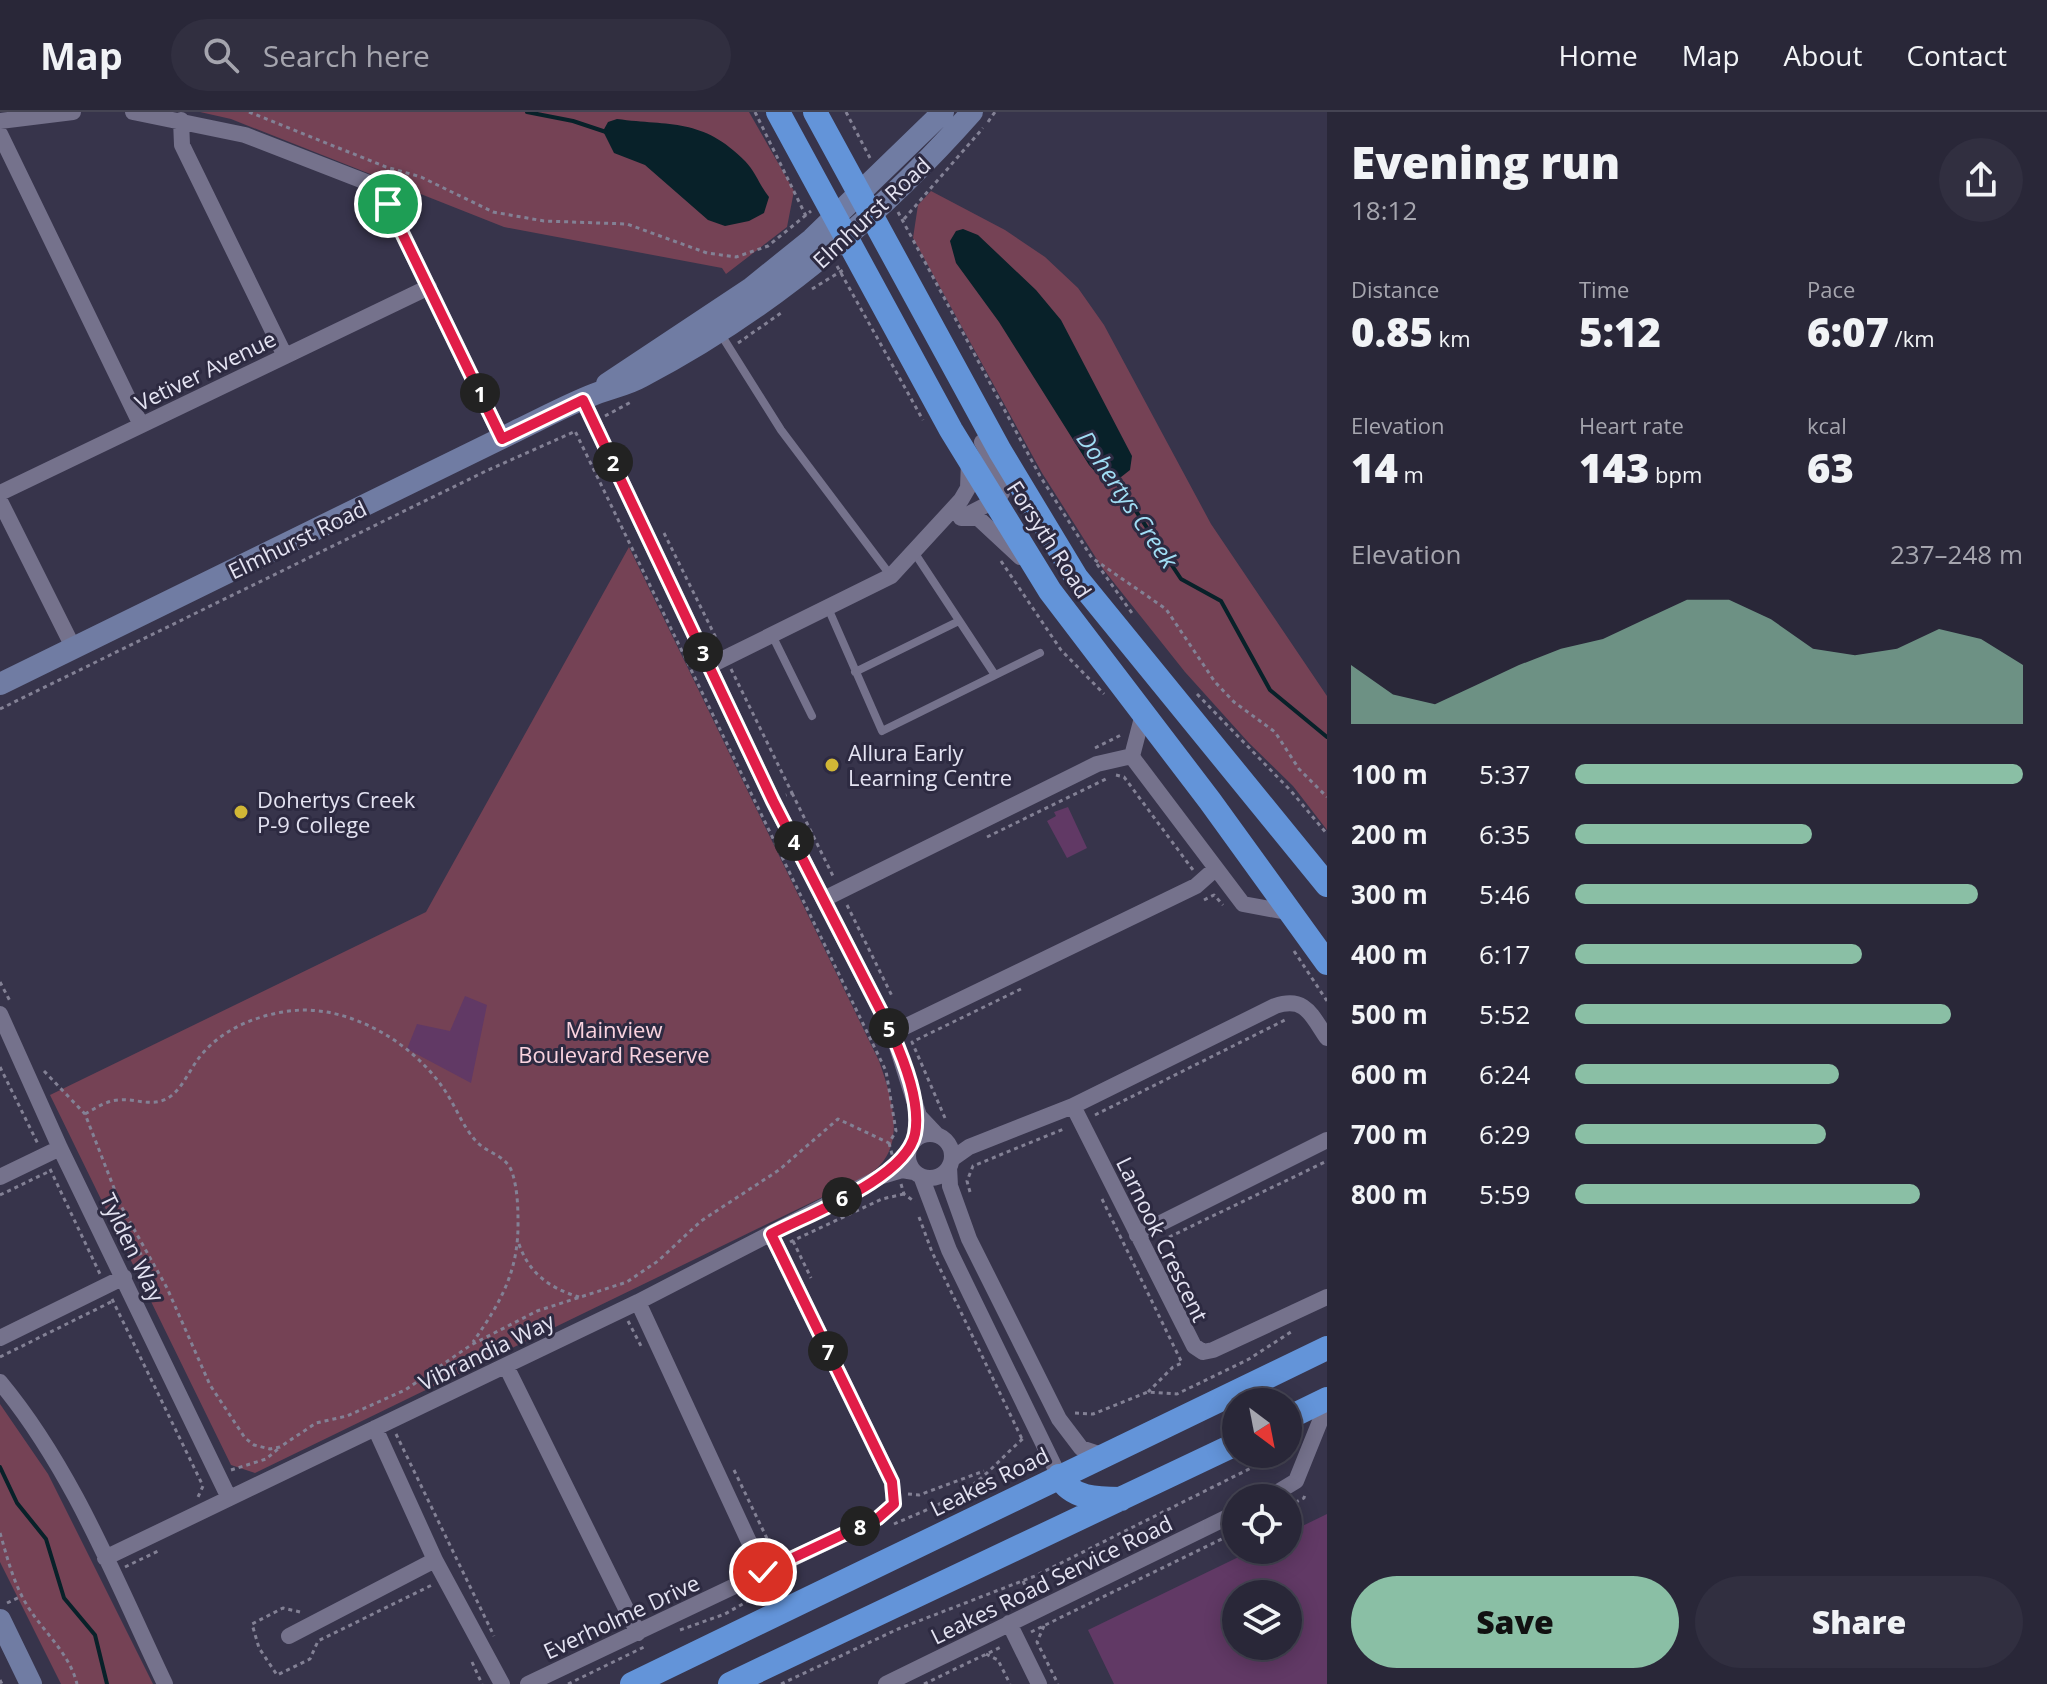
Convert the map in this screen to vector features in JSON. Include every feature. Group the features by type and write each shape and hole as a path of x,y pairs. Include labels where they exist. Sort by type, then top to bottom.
{"highway":[{"name":"Forsyth Road","path":"778,112 969,460 1050,591 1137,722 1292,913 1327,963"},
{"name":"Forsyth Road","path":"815,112 1000,451 1076,577 1327,885"},
{"name":"Leakes Road","path":"632,1684 1327,1348"},
{"path":"1302,1412 1327,1401"},
{"path":"730,1684 1222,1451"},
{"path":"1059,1476 1071,1491 1124,1499"}],"street":[{"path":"0,121 73,112"},
{"path":"133,112 245,135 374,185 388,204 502,439"},
{"name":"Elmhurst Road","path":"588,397 630,366 750,289 861,195 875,167 943,112"},
{"name":"Elmhurst Road","path":"861,195 891,196 972,112"},
{"path":"181,120 182,145 189,162 285,356"},
{"path":"0,134 141,425"},
{"name":"Elmhurst Road","path":"0,684 588,397 637,380 761,306 836,217"},
{"name":"Vetiver Avenue","path":"0,493 429,287"},
{"path":"933,531 994,501 1002,493 1001,477 966,408 944,348"},
{"path":"588,397 709,666 892,1033 919,1116 940,1137 951,1163 950,1186 969,1239 1059,1419 1074,1442 1102,1455"},
{"path":"709,666 891,576 968,488 969,460"},
{"path":"0,501 74,649"},
{"path":"961,518 978,518 1050,591"},
{"path":"1137,722 1132,756 1138,769 1214,870 1243,904 1292,913"},
{"path":"824,899 1097,764 1132,756"},
{"path":"892,1033 1196,886 1214,870"},
{"path":"917,1174 937,1177 969,1147 1073,1106 1275,1006 1292,1010 1302,1004 1327,1038"},
{"name":"Tylden Way","path":"4,1014 60,1148 229,1498"},
{"path":"914,1103 916,1130 910,1147 917,1174 949,1250 1059,1476"},
{"name":"Larnook Crescent","path":"1073,1106 1144,1231 1189,1340 1203,1352 1327,1297"},
{"path":"910,1147 922,1135 940,1137 1007,1133"},
{"path":"1144,1231 1327,1140"},
{"name":"Vibrandia Way","path":"882,1176 910,1147"},
{"path":"0,1177 47,1164 60,1148"},
{"name":"Vibrandia Way","path":"105,1558 229,1498 384,1435 506,1366 638,1302 882,1176 902,1170 917,1174"},
{"path":"771,1234 895,1494"},
{"path":"0,1338 109,1294 124,1277"},
{"path":"638,1302 763,1572"},
{"path":"506,1366 638,1633"},
{"path":"0,1382 54,1459 165,1684"},
{"path":"1291,1484 1296,1481 1327,1401"},
{"path":"384,1435 435,1560 502,1684"},
{"name":"Everholme Drive","path":"528,1684 878,1518 894,1504 895,1494"},
{"name":"Leakes Road Service Road","path":"886,1684 1009,1623 1040,1618 1222,1520"},
{"path":"289,1636 435,1560"},
{"path":"0,1620 28,1684"},
{"path":"1009,1623 1039,1684"}],"lane":[{"path":"720,332 781,430 891,576"},
{"path":"914,551 995,675"},
{"path":"828,608 882,731 1040,653"},
{"path":"855,672 959,621"},
{"path":"772,635 812,716"}],"path":[{"path":"249,112 386,167 421,177 493,212 544,221 627,224 707,253 736,257 836,217"},
{"path":"846,112 875,167 861,195"},
{"path":"891,196 929,274 1040,476 1137,621"},
{"path":"201,1482 266,1459 306,1427 347,1416 405,1390 471,1345 537,1311 627,1282 658,1261 701,1221 779,1170 838,1119 889,1143 896,1131 886,1071 575,431"},
{"path":"1092,558 1166,609 1215,682 1234,702 1275,732 1299,769 1327,797"},
{"path":"1197,694 1291,791 1327,834"},
{"path":"1089,751 1137,722"},
{"path":"987,837 1114,774 1124,777 1194,870 1180,877"},
{"path":"792,793 833,878 847,871"},
{"path":"1199,902 1214,895 1230,911"},
{"path":"861,899 846,905 893,999"},
{"path":"0,982 4,1014"},
{"path":"945,1118 912,1042 1027,986"},
{"path":"85,1114 114,1100 154,1103 165,1100 176,1093 199,1058 215,1042 260,1018 300,1010 342,1016 389,1037 407,1050 440,1083 476,1141 508,1164 518,1203 517,1261 503,1298 471,1345"},
{"path":"972,1201 967,1181 973,1166 1080,1122 1292,1010"},
{"path":"41,1065 47,1079 85,1114 121,1206 167,1288 210,1385 245,1438 262,1447 280,1447"},
{"path":"0,1067 201,1482 199,1497 186,1503"},
{"path":"1144,1231 1159,1242 1327,1161"},
{"path":"0,1195 47,1164"},
{"path":"1059,1419 1072,1413 1093,1414 1148,1392 1173,1367 1182,1363 1100,1196"},
{"path":"518,1242 541,1279 552,1287 579,1297"},
{"path":"0,1357 109,1294"},
{"path":"1148,1392 1177,1394 1249,1359 1303,1325"},
{"path":"409,1428 384,1435 494,1635"},
{"path":"996,1466 1022,1439 1038,1429"},
{"path":"781,1684 898,1629 1023,1581 1251,1468"},
{"path":"895,1494 919,1495 984,1471"},
{"path":"0,1533 8,1568 68,1663 77,1684"},
{"path":"924,1684 1017,1639 1040,1618 1222,1538"},
{"path":"122,1568 163,1548"},
{"path":"1023,1581 1040,1618 1037,1642 1058,1684"},
{"path":"0,1607 23,1596"},
{"path":"986,1654 998,1660 1010,1684"}],"green space":[{"path":"200,112 749,112 794,191 787,227 726,274 722,268 504,227 231,119"},
{"path":"931,191 1005,230 1045,257 1078,288 1104,325 1211,524 1327,696 1327,830 1293,786 1185,672 1103,569 1042,473 913,238 918,205"},
{"name":"Mainview Boulevard Reserve","path":"629,547 879,1061 889,1091 894,1122 889,1152 868,1175 255,1473 231,1465 50,1095 426,912"},
{"path":"0,1404 48,1474 153,1684 61,1684 0,1562"}],"water":[{"path":"617,119 685,126 715,137 752,169 769,197 764,213 749,221 725,226 708,220 645,165 614,153 603,131 608,122"},
{"path":"963,229 978,235 1036,290 1061,320 1132,456 1130,470 1116,481 1101,478 1089,465 999,322 956,263 950,241 956,231"}],"building":[{"path":"1068,807 1087,848 1067,858 1047,821 1056,816 1054,812"},
{"path":"465,996 487,1005 471,1083 407,1049 417,1024 450,1031"},
{"path":"1327,1514 1327,1684 1114,1684 1088,1630 1224,1564 1302,1564 1302,1526"}],"waterway":[{"name":"Dohertys Creek","path":"527,112 573,121 606,132"},
{"name":"Dohertys Creek","path":"1114,478 1181,579 1221,601 1270,690 1327,737"},
{"path":"0,1467 17,1503 46,1539 64,1598 95,1635 107,1684"}],"place":[{"name":"Allura Early Learning Centre","path":"832,765"},
{"name":"Dohertys Creek P-9 College","path":"241,812"}],"route":[{"path":"388,204 502,439 583,400 773,801 892,1033 906,1071 914,1103 916,1130 908,1151 882,1176 771,1234 892,1482 894,1504 878,1518 763,1572"}]}
